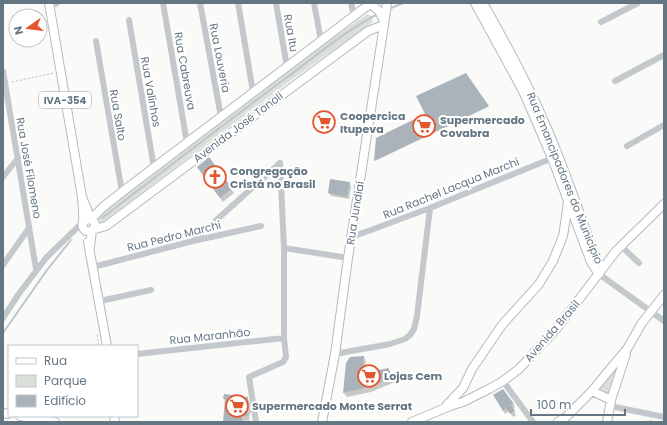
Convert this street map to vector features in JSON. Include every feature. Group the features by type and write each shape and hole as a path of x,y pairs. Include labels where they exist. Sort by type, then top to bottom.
{"main road":[{"name":"Avenida José Tonoli","path":"87,220 253,92 372,3"},
{"path":"372,3 384,15"},
{"name":"Rua Emancipadores do Município","path":"475,3 524,91 555,157 600,271"},
{"name":"Rua Emancipadores do Município","path":"483,3 517,65 542,116 568,200 591,262 600,271"},
{"name":"IVA-354","path":"52,4 60,71 87,220"},
{"name":"Avenida José Tonoli","path":"89,231 106,226 368,31 384,15"},
{"name":"Rua Jundiaí","path":"322,422 335,354 384,15"},
{"path":"82,197 88,204 94,207 103,207"},
{"name":"Rua Emancipadores do Município","path":"444,409 463,388 472,369 502,325 539,284 553,261 563,236 568,200"},
{"name":"Avenida Brasil","path":"412,422 463,402 503,381 519,369 557,328 621,246 664,204"},
{"path":"87,220 95,224 94,228 89,231 90,247 107,345"},
{"path":"558,422 566,417 592,391 627,349 642,323 664,295"},
{"path":"607,422 610,403 627,349"},
{"path":"463,388 468,393 480,393"},
{"path":"592,391 610,403"},
{"path":"26,417 55,422"}],"street":[{"name":"Rua Cabreuva","path":"163,3 187,143"},
{"name":"Rua Louveria","path":"200,3 221,117"},
{"path":"238,3 253,92"},
{"name":"Rua Itu","path":"276,3 287,67"},
{"path":"314,3 321,41"},
{"path":"351,3 354,16"},
{"path":"601,22 638,3"},
{"name":"Rua Valinhos","path":"129,20 154,168"},
{"name":"Rua Salto","path":"96,41 122,192"},
{"path":"615,81 664,55"},
{"name":"Rua José Filomeno","path":"3,71 4,86 18,158 36,269"},
{"path":"627,146 664,125"},
{"name":"Rua Rachel Lacqua Marchi","path":"352,237 430,208 555,157"},
{"path":"3,177 18,158"},
{"path":"192,241 280,163 284,248 284,338 286,357 283,362 249,377 256,422"},
{"path":"335,354 390,344 405,339 414,329 417,316 430,208"},
{"name":"Avenida José Tonoli","path":"3,318 36,269 87,220"},
{"name":"Rua Pedro Marchi","path":"93,267 192,241 261,226"},
{"path":"3,265 29,228"},
{"path":"621,246 639,263"},
{"path":"284,248 348,258"},
{"path":"600,271 664,321"},
{"path":"100,301 152,290"},
{"name":"Rua Maranhão","path":"138,354 284,338"},
{"path":"503,381 533,422"},
{"path":"610,403 664,417"}],"path":[{"path":"4,86 60,71"}],"green space":[{"path":"367,14 371,16 373,22 294,78 103,222 100,222 98,218 99,216 108,208 328,41"},
{"path":"615,371 610,396 598,391"}],"building":[{"name":"Supermercado Covabra","path":"466,73 489,106 374,161 376,138 425,114 416,96"},
{"name":"Congregação Cristá no Brasil","path":"209,157 232,188 220,198 197,167"},
{"path":"330,179 350,182 347,197 328,193"},
{"name":"Lojas Cem","path":"364,356 362,374 388,368 393,377 368,387 343,393 346,363 350,357"},
{"path":"503,389 514,404 511,405 515,411 510,414 506,408 503,411 493,395"},
{"name":"Supermercado Monte Serrat","path":"224,394 248,397 249,409 247,416 242,416 242,422 223,422"}],"waterway":[{"path":"389,9 403,3"},
{"path":"102,218 331,44 366,20 378,14"},
{"path":"3,333 47,270 71,240"}],"place":[{"name":"Coopercica Itupeva","path":"324,122"},
{"name":"Supermercado Covabra","path":"424,126"},
{"name":"Congregação Cristá no Brasil","path":"215,177"},
{"name":"Lojas Cem","path":"369,376"},
{"name":"Supermercado Monte Serrat","path":"237,406"}]}
